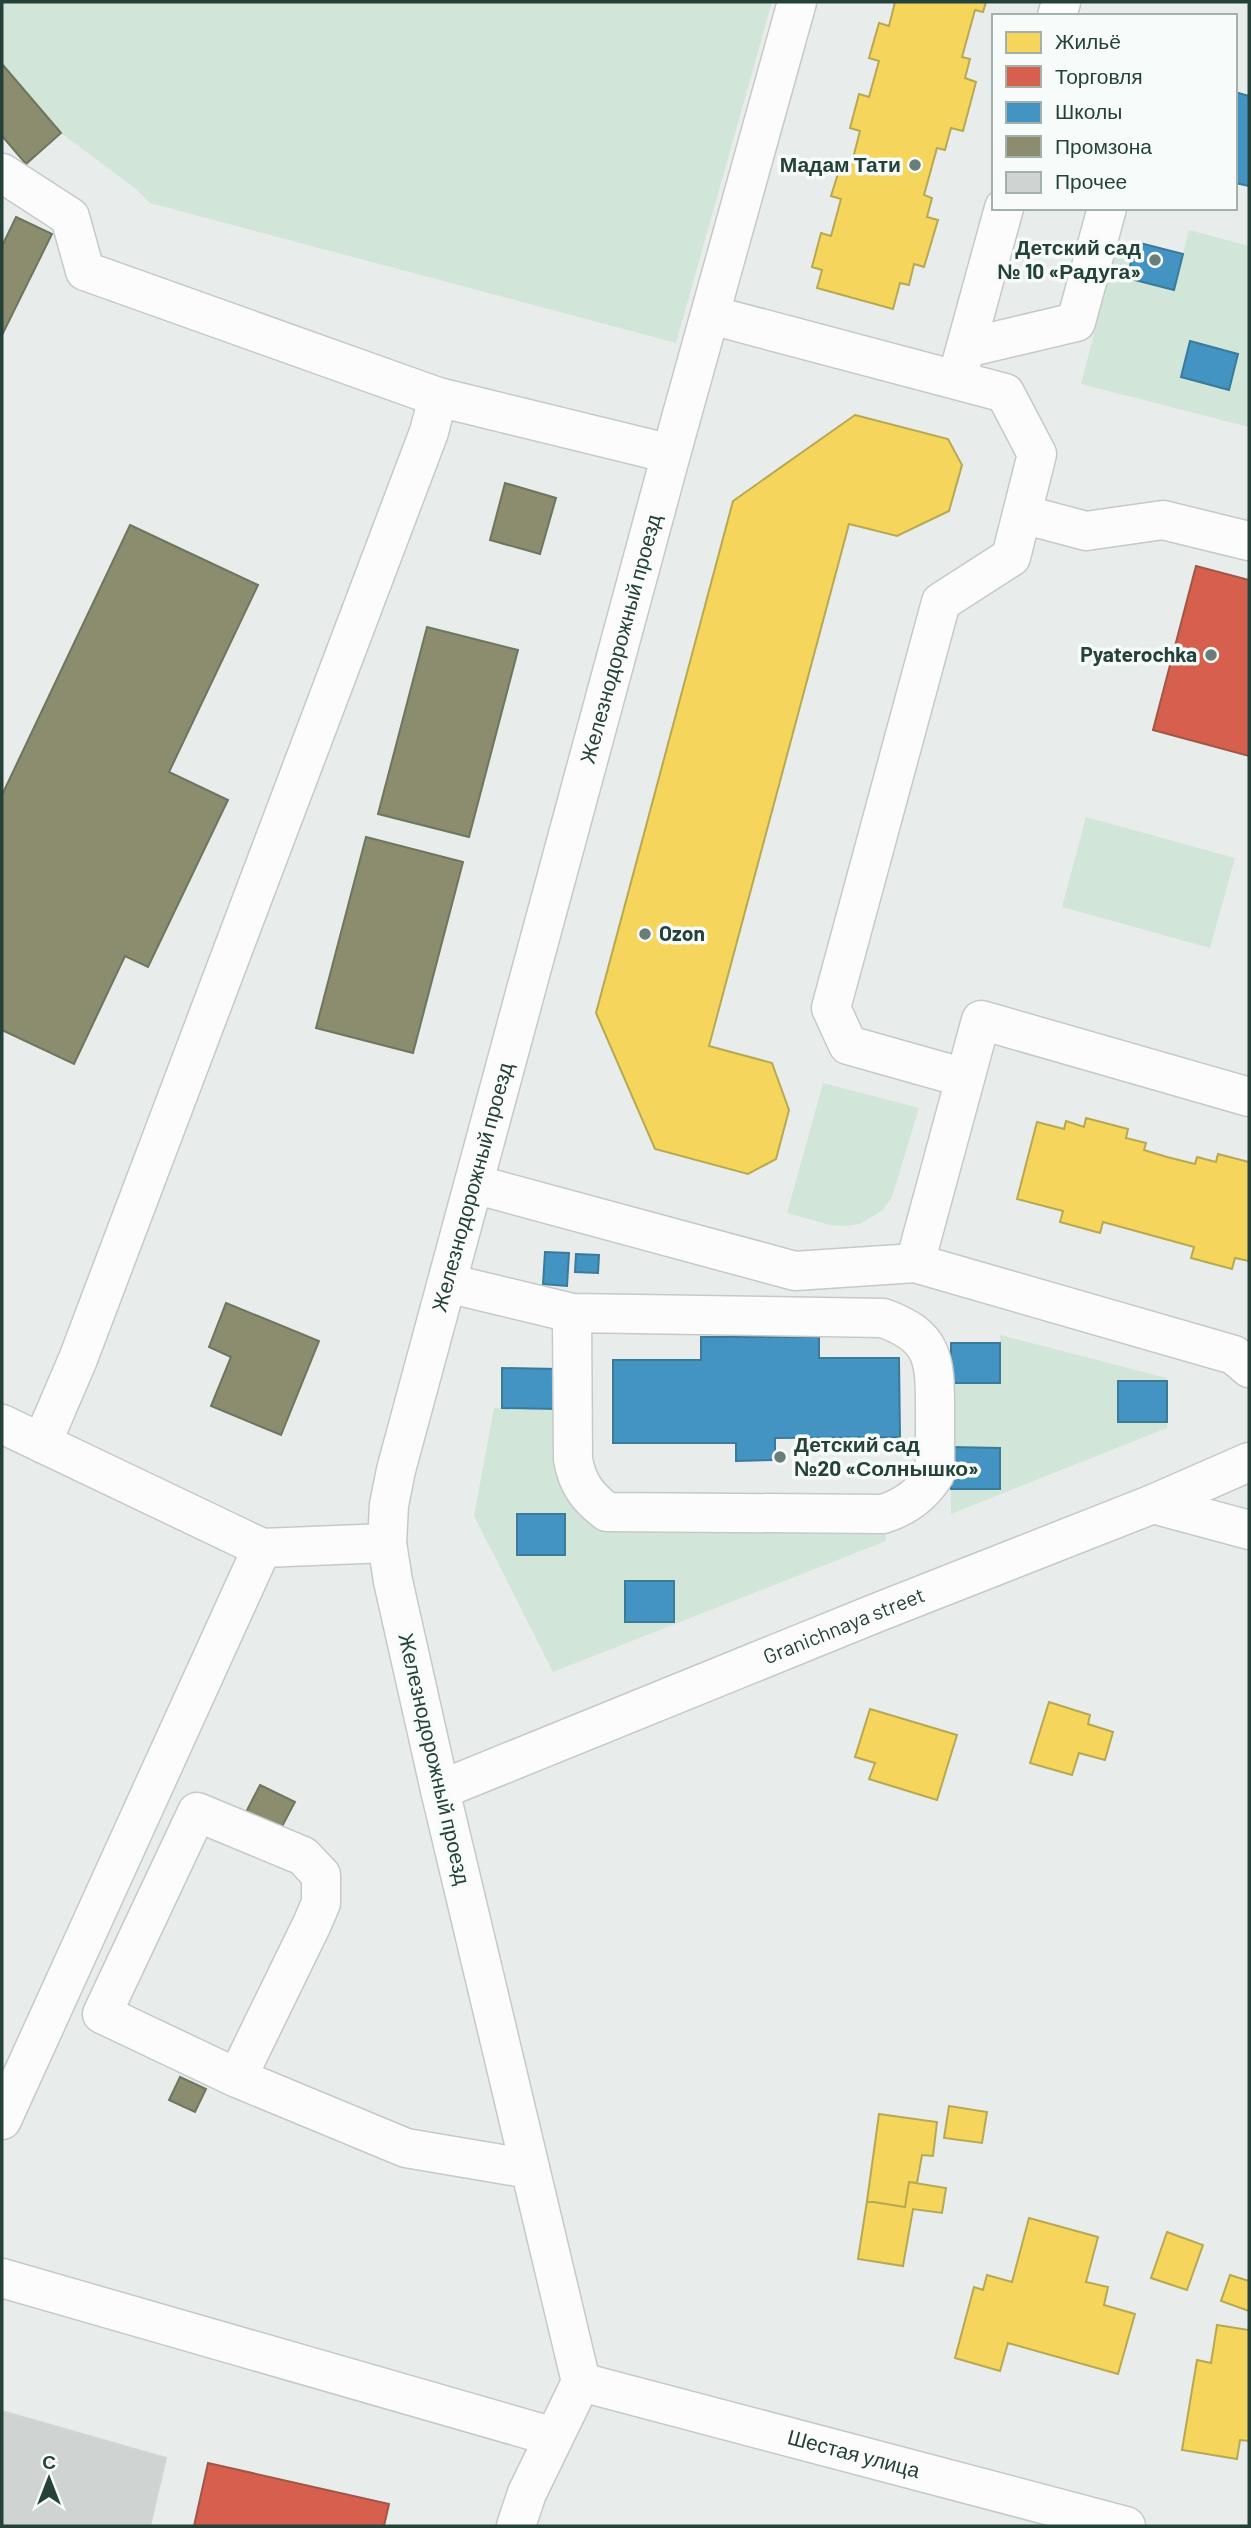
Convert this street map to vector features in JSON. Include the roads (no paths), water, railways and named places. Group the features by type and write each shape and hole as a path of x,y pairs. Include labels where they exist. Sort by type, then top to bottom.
{"street":[{"name":"Железнодорожный проезд","path":"581,2382 393,1581 387,1543 389,1505 396,1470 671,454 797,2"},
{"path":"2,173 70,217 85,271 438,397 671,454"},
{"path":"961,364 1003,210"},
{"path":"961,364 1076,322 1106,210"},
{"path":"711,315 961,364 1005,393 1037,454 1011,557 941,602 831,1008 848,1045 965,1078"},
{"path":"42,1443 78,1359 424,445 438,397"},
{"path":"1022,514 1086,531 1163,520 1249,541"},
{"path":"915,1263 981,1020 1249,1097"},
{"path":"474,1184 795,1271 915,1263 1234,1356 1249,1368"},
{"path":"447,1283 572,1313 883,1318 897,1323 926,1348 935,1369 935,1474 928,1486 917,1496 883,1514 607,1511 586,1494 575,1471 572,1313"},
{"path":"2,1424 262,1548 387,1543"},
{"name":"Granichnaya street","path":"440,1790 850,1623 1153,1504 1249,1462"},
{"path":"1153,1504 1249,1530"},
{"path":"2,2120 262,1548"},
{"path":"237,2078 321,1903 321,1875 303,1856 197,1812 102,2014 237,2078 406,2148 530,2169"},
{"path":"2,2278 554,2437"},
{"path":"516,2526 527,2493 581,2382"},
{"name":"Шестая улица","path":"581,2382 1126,2526"}],"place":[{"name":"Мадам Тати","path":"915,165"},
{"name":"Детский сад № 10 «Радуга»","path":"1155,260"},
{"name":"Pyaterochka","path":"1211,655"},
{"name":"Ozon","path":"645,934"},
{"name":"Детский сад №20 «Солнышко»","path":"780,1457"}]}
